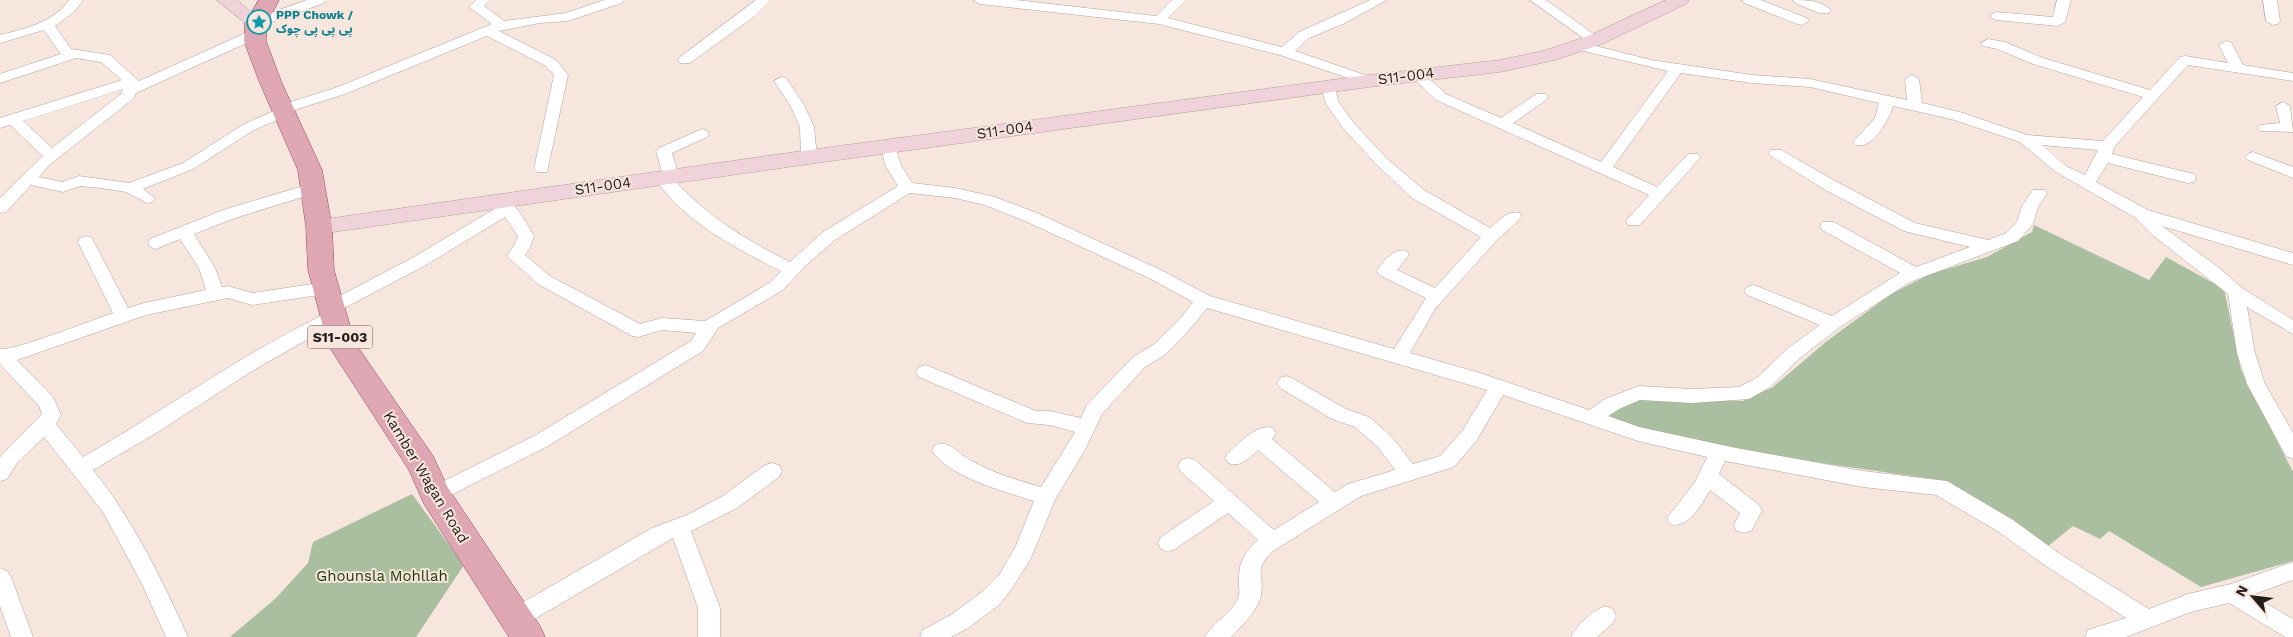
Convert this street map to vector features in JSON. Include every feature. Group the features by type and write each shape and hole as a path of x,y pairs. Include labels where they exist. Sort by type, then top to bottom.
{"main road":[{"name":"Kamber Wagan Road","path":"260,19 256,41 270,81 310,170 319,227 321,270 342,346 422,465 435,495 522,627"}],"street":[{"path":"0,39 48,24 72,8 76,0"},
{"path":"226,0 260,19"},
{"path":"6,121 131,86 260,19 319,0"},
{"path":"483,0 476,8 502,25"},
{"path":"130,188 188,166 206,152 249,127 284,111 340,91 502,25 540,18 568,17 617,0"},
{"path":"685,60 750,13 764,0"},
{"path":"980,0 1036,7 1080,5 1159,20 1285,52 1369,81"},
{"path":"1159,20 1179,0"},
{"path":"1285,52 1304,35 1338,21 1380,0"},
{"path":"1537,0 1586,42 1652,64 1752,79 1810,83 1955,115 2025,139 2105,151 2188,178"},
{"name":"S11-004","path":"319,227 503,205 667,177 809,156 1328,86 1500,66 1548,56 1586,42 1680,0"},
{"path":"1749,0 1802,21"},
{"path":"1800,0 1824,10"},
{"path":"1996,16 2058,22 2064,0"},
{"path":"2270,0 2273,21"},
{"path":"48,24 66,53 105,58 131,86"},
{"path":"488,31 551,63 561,75 542,169"},
{"path":"1988,44 2000,45 2038,62 2152,95"},
{"path":"2226,45 2238,68"},
{"path":"0,79 75,54"},
{"path":"2087,184 2105,151 2152,95 2185,60 2293,77"},
{"path":"1603,170 1677,68"},
{"path":"1417,75 1441,96 1659,194"},
{"path":"1912,79 1915,107"},
{"path":"781,81 797,105 807,127 809,156"},
{"path":"0,208 52,156 128,96 131,86"},
{"path":"1328,86 1331,102 1381,161 1418,194 1491,236"},
{"path":"1502,124 1541,97"},
{"path":"1861,142 1882,119 1887,100"},
{"path":"2265,128 2291,127 2283,106"},
{"path":"6,121 52,156"},
{"path":"702,134 664,151 667,177 682,201 710,224 745,246 792,270"},
{"path":"2025,139 2061,169 2142,214 2293,259"},
{"path":"889,146 893,165 907,188"},
{"path":"1776,153 1833,188 1910,227 1989,246"},
{"path":"1634,221 1693,157"},
{"path":"2253,157 2293,173"},
{"path":"27,179 63,187 79,181 130,188 147,198"},
{"path":"156,243 229,214 313,188"},
{"path":"435,495 541,440 697,346 712,324 777,286 829,236 907,188 955,193 997,204 1087,243 1204,300 1328,338 1474,378 1638,434 1719,452 1862,479 1940,487 2006,526 2050,558 2148,620"},
{"path":"1590,419 1612,404 1638,393 1692,396 1742,394 1764,382 1794,353 1834,323 1904,278 2012,237 2026,224 2030,206 2039,194"},
{"path":"81,468 151,427 238,370 331,304 420,261 469,230 503,205 516,219 526,236 522,248 515,256 544,280 638,331 662,324 709,328"},
{"path":"2142,214 2156,230 2212,271 2236,292 2293,328"},
{"path":"1399,356 1429,305 1491,236 1514,217"},
{"path":"1828,226 1915,274"},
{"path":"184,232 207,268 216,294"},
{"path":"86,242 123,316"},
{"path":"1401,255 1385,271 1437,296"},
{"path":"1752,291 1834,323"},
{"path":"2,357 25,352 144,308 228,292 252,299 331,304"},
{"path":"2236,292 2246,353 2256,384 2293,451"},
{"path":"931,637 960,621 991,598 1006,581 1024,552 1046,497 1079,443 1094,410 1139,362 1159,350 1185,324 1204,300"},
{"path":"0,473 4,464 52,415 46,402 2,357"},
{"path":"925,372 1034,418 1050,418 1086,426"},
{"path":"1286,383 1339,414 1362,422 1385,442 1409,474"},
{"path":"1219,636 1240,613 1250,595 1249,577 1252,560 1266,545 1355,490 1447,462 1470,435 1498,387"},
{"path":"45,424 110,506 151,580 177,637"},
{"path":"1235,458 1262,436 1334,503"},
{"path":"942,450 956,463 986,478 1046,497"},
{"path":"1677,518 1695,500 1708,478 1719,452"},
{"path":"1188,466 1273,541"},
{"path":"522,627 659,534 694,522 730,502 772,471"},
{"path":"1708,478 1752,511 1744,525"},
{"path":"1168,543 1229,502"},
{"path":"679,527 709,608 708,637"},
{"path":"2096,637 2148,620 2188,603 2231,593 2293,571"},
{"path":"0,577 8,619 22,637"},
{"path":"2231,593 2293,630"},
{"path":"1582,637 1605,616"}],"green space":[{"path":"2034,225 2149,280 2166,257 2224,289 2241,370 2293,472 2293,561 2201,587 2109,531 2100,539 2073,526 2047,547 1947,485 1932,479 1734,448 1650,431 1609,416 1633,400 1743,401 1773,387 1827,341 1891,294 1930,274 1987,257 2032,232"},
{"name":"Ghounsla Mohllah","path":"412,494 464,565 416,637 230,637 276,598 308,563 313,542"}],"place":[{"name":"PPP Chowk / پی پی پی چوک","path":"259,22"}]}
